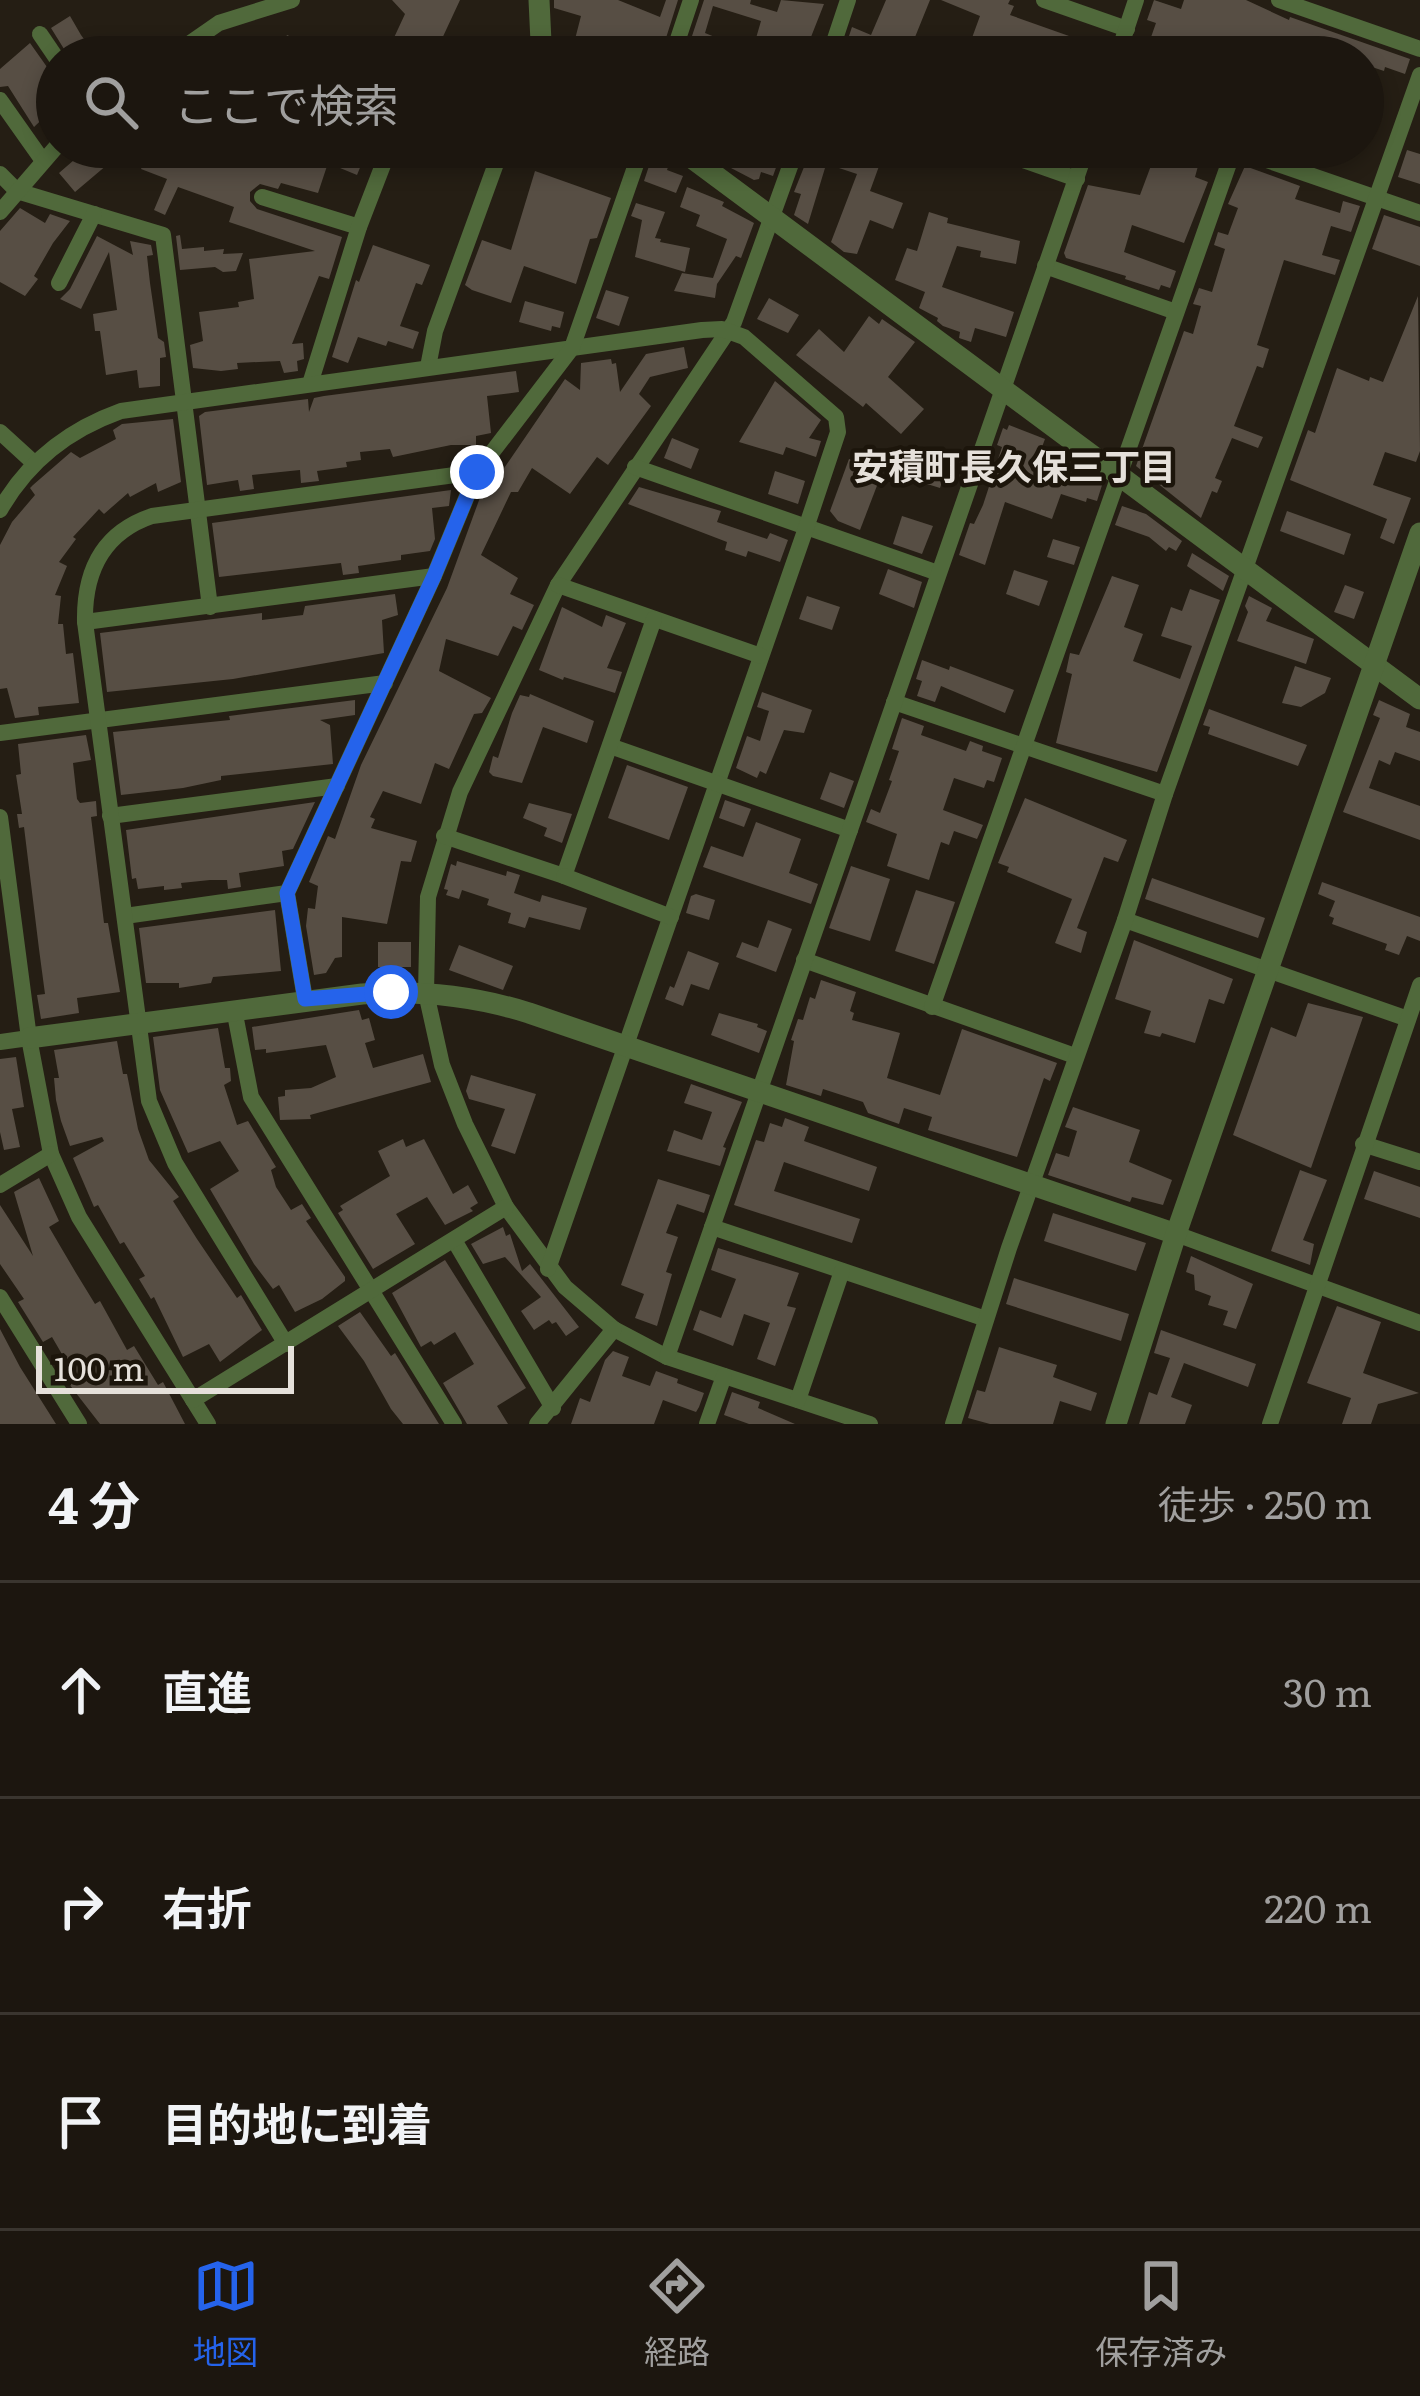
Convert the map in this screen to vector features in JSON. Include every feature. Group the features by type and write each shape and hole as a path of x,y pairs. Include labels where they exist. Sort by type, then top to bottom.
{"street":[{"path":"202,36 219,23 292,0"},
{"path":"538,0 542,36"},
{"path":"679,36 691,0"},
{"path":"836,36 848,0"},
{"path":"1045,0 1127,28"},
{"path":"1124,36 1136,0"},
{"path":"1280,0 1383,36"},
{"path":"1384,36 1420,49"},
{"path":"953,1424 1165,794 1420,75"},
{"path":"0,100 36,151"},
{"path":"0,212 37,168"},
{"path":"310,384 382,168"},
{"path":"428,367 435,331 494,168"},
{"path":"305,999 287,893 477,472 572,348 635,168"},
{"path":"704,168 1420,699"},
{"path":"789,168 729,331 558,585 460,792 428,898 426,993 452,1097 506,1208 548,1269 614,1328 667,1357 870,1424"},
{"path":"1046,168 1077,179"},
{"path":"667,1357 1080,168"},
{"path":"932,1006 1224,168"},
{"path":"1289,168 1420,213"},
{"path":"0,174 17,190 163,235 209,607"},
{"path":"262,196 359,227"},
{"path":"59,283 94,214"},
{"path":"1045,266 1176,312"},
{"path":"0,511 34,463 90,423 121,411 702,330 729,331 748,340 837,421 838,432 806,528 548,1269"},
{"path":"0,432 34,463"},
{"path":"635,467 938,574"},
{"path":"286,1344 167,1148 149,1101 85,622 86,588 106,543 137,521 197,508 477,472"},
{"path":"1116,1424 1176,1234 1420,533"},
{"path":"85,622 434,576"},
{"path":"558,585 760,656"},
{"path":"564,876 654,619"},
{"path":"0,733 385,683"},
{"path":"894,702 1165,794"},
{"path":"610,746 850,830"},
{"path":"110,816 337,786"},
{"path":"0,817 29,1038 50,1154 79,1217 208,1424"},
{"path":"443,836 671,916"},
{"path":"125,916 287,893"},
{"path":"1125,920 1408,1019"},
{"path":"805,960 1075,1056"},
{"path":"1270,1424 1420,985"},
{"path":"0,1042 305,999 426,993 511,1007 1176,1234 1420,1323"},
{"path":"234,1009 251,1097 454,1424"},
{"path":"1363,1144 1420,1162"},
{"path":"0,1185 50,1154"},
{"path":"193,1400 506,1208"},
{"path":"712,1227 986,1319"},
{"path":"454,1240 553,1408"},
{"path":"798,1400 842,1271"},
{"path":"0,1297 79,1424"},
{"path":"537,1424 614,1328"},
{"path":"707,1424 724,1376"}],"building":[{"path":"392,0 460,0 443,36 395,36 405,14"},
{"path":"554,0 618,0 660,17 666,0 678,0 667,36 576,36 581,16 554,8"},
{"path":"704,0 751,0 750,4 777,12 781,0 824,4 811,36 757,36 761,21 713,6 705,33 712,36 692,36"},
{"path":"886,0 930,0 915,36 849,36 852,27 871,35"},
{"path":"941,0 1010,0 1008,4 1014,6 1010,15 1069,36 973,36 980,16"},
{"path":"1154,0 1181,9 1184,0 1246,0 1289,20 1344,36 1151,36 1156,23 1147,20"},
{"path":"70,16 82,36 56,36 51,28"},
{"path":"30,43 36,51 34,127 8,86 0,87 0,69"},
{"path":"1384,50 1410,59 1405,74 1385,67 1384,71"},
{"path":"1407,150 1420,154 1420,184 1398,177"},
{"path":"65,168 103,168 75,192 59,173"},
{"path":"326,168 318,193 281,183 278,189 260,184 250,192 257,209 342,237 329,279 319,276 292,344 303,343 304,359 297,361 298,371 284,373 280,361 237,363 238,369 221,371 193,368 190,345 203,341 199,312 239,307 238,302 254,299 249,259 315,251 229,222 234,207 178,187 165,215 154,210 167,179 141,169"},
{"path":"648,168 668,168 683,176 676,193 644,181"},
{"path":"731,168 776,168 773,176 761,172 754,180"},
{"path":"804,168 825,168 808,224 794,215 801,194 794,192"},
{"path":"839,168 878,168 870,191 903,203 893,229 870,220 857,254 844,252 831,242 857,174"},
{"path":"1150,168 1197,168 1195,177 1208,182 1184,243 1132,225 1124,252 1176,271 1170,288 1161,285 1159,290 1125,279 1066,258 1064,253 1088,185 1140,195"},
{"path":"1244,168 1250,168 1300,186 1295,199 1340,213 1343,201 1360,206 1351,232 1331,226 1322,255 1340,260 1335,275 1284,260 1257,345 1269,349 1263,368 1257,366 1234,426 1263,437 1258,448 1232,438 1215,478 1222,481 1217,493 1212,491 1201,518 1136,466 1184,331 1193,334 1201,306 1193,304 1199,288 1212,292 1225,249 1214,245 1218,232 1228,235 1238,208 1228,204"},
{"path":"535,171 611,198 597,238 590,239 576,284 524,266 511,303 472,290 465,285 482,240 511,250"},
{"path":"687,187 724,202 722,206 754,223 741,258 736,256 717,284 715,298 674,291 682,273 713,278 727,239 696,226 700,215 680,207"},
{"path":"636,203 665,212 655,238 690,248 685,272 635,257 642,220 631,216"},
{"path":"20,208 45,223 50,214 70,221 25,296 0,282 0,231"},
{"path":"929,212 948,218 947,223 1020,241 1016,264 980,257 981,251 957,246 942,287 1014,312 1006,337 975,328 971,342 959,338 960,332 919,308 925,292 895,280 907,248 917,251"},
{"path":"1384,215 1420,227 1420,266 1372,249"},
{"path":"180,235 182,249 243,253 236,271 215,267 180,270 176,236"},
{"path":"97,236 133,255 130,241 151,245 153,255 147,256 150,283 158,338 164,342 166,357 160,358 160,386 139,388 137,370 106,375 93,314 117,310 109,252 81,309 60,299"},
{"path":"373,245 430,265 422,285 416,283 400,326 419,332 413,349 358,337 348,363 332,357 356,280 359,282"},
{"path":"606,290 629,297 619,326 596,318"},
{"path":"1418,296 1420,451 1416,462 1385,452 1373,485 1411,498 1394,544 1380,538 1387,519 1290,480 1308,430 1315,433 1337,368 1383,382"},
{"path":"769,298 799,315 788,333 757,319"},
{"path":"525,301 564,312 560,328 552,326 551,331 519,322"},
{"path":"869,316 879,324 882,319 915,342 888,377 924,409 901,434 866,403 863,407 796,355 819,329 844,352"},
{"path":"684,347 688,368 650,377 639,394 651,406 608,465 597,457 570,494 532,468 518,492 511,492 481,555 518,578 510,594 534,605 522,630 513,626 498,656 446,639 439,671 491,698 482,713 474,714 449,769 435,763 421,804 383,791 370,817 375,819 371,828 417,841 411,862 401,861 387,924 342,917 342,957 335,958 326,973 314,975 306,926 308,908 315,909 318,886 309,882 328,836 335,839 361,765 447,588 482,492 495,474 496,480 565,379 580,390 581,363 611,359 616,363 620,392 646,354"},
{"path":"516,371 519,392 487,396 491,433 476,436 476,445 393,457 390,449 360,452 361,460 346,462 347,467 317,471 319,481 301,483 300,470 252,475 254,489 240,491 238,480 207,485 199,416 205,412 308,399 309,412 314,398 324,396"},
{"path":"775,381 821,420 809,438 821,441 816,457 786,447 783,455 739,442"},
{"path":"173,419 181,482 158,492 156,483 130,497 128,493 104,514 99,509 73,537 59,562 67,566 55,595 61,596 58,624 63,624 66,654 73,653 79,703 38,707 39,715 15,718 7,688 0,689 0,545 12,522 35,495 30,488 71,452 80,458 116,439 113,430 122,424"},
{"path":"1009,425 1045,439 1042,447 1070,459 1066,469 1103,482 1097,501 1061,494 1052,519 1005,502 985,565 959,555 970,523 974,524 983,505 1002,447 997,445 1003,428"},
{"path":"672,438 699,449 691,469 664,458"},
{"path":"902,452 947,467 940,488 895,474"},
{"path":"849,459 883,470 860,530 838,521 830,511"},
{"path":"775,471 805,481 798,504 768,494"},
{"path":"639,487 721,511 717,522 767,539 770,533 788,540 780,562 748,551 746,557 725,550 727,542 628,504"},
{"path":"451,490 449,506 432,508 435,539 430,551 358,566 359,573 343,575 341,563 219,577 212,523"},
{"path":"1122,506 1146,514 1182,541 1176,551 1169,547 1166,551 1149,537 1115,525"},
{"path":"1287,511 1351,534 1344,555 1280,531"},
{"path":"902,516 933,526 922,554 893,544"},
{"path":"1053,539 1080,547 1074,565 1047,557"},
{"path":"1192,553 1229,576 1223,591 1187,566"},
{"path":"888,569 922,582 914,608 879,594"},
{"path":"1014,570 1048,581 1039,606 1006,594"},
{"path":"1112,576 1139,585 1124,627 1143,634 1133,661 1180,679 1192,646 1161,636 1171,607 1182,611 1190,589 1220,600 1157,772 1056,743 1072,674 1066,672 1070,653 1079,655"},
{"path":"1345,585 1364,592 1354,619 1334,612"},
{"path":"395,594 398,615 382,620 384,653 233,679 107,692 100,633 262,613 262,620 303,615 305,606"},
{"path":"807,596 840,607 832,630 799,619"},
{"path":"1249,596 1272,608 1266,621 1314,639 1306,664 1237,641"},
{"path":"562,607 602,627 606,615 626,623 607,668 622,672 615,693 539,670"},
{"path":"922,660 1014,690 1005,713 941,686 935,702 917,696"},
{"path":"1295,666 1331,678 1325,693 1301,707 1282,703"},
{"path":"762,692 812,710 804,733 784,730 766,774 760,771 757,778 736,768 747,736 760,741 769,711 757,707"},
{"path":"530,694 594,721 587,743 543,727 522,783 493,776 489,772 493,756 498,758 520,695"},
{"path":"355,700 355,715 320,720 330,725 333,764 221,776 221,780 183,788 121,795 113,732"},
{"path":"1379,700 1410,714 1406,727 1420,732 1420,761 1395,752 1390,765 1379,760 1369,788 1420,806 1420,840 1343,812 1380,718 1373,715"},
{"path":"1209,709 1307,745 1298,766 1208,734 1210,727 1203,725"},
{"path":"902,718 924,726 921,735 966,751 970,741 1002,758 994,782 987,780 984,788 954,778 943,810 983,825 977,839 954,831 949,845 941,842 929,880 887,866 897,834 866,822 871,809 880,813 892,781 899,751 892,749"},
{"path":"86,735 91,760 73,763 77,799 80,803 96,801 97,816 91,817 104,923 108,923 120,992 77,998 79,1013 41,1019 37,995 45,994 24,827 19,828 17,814 22,814 16,775 21,774 18,744"},
{"path":"627,765 688,787 669,840 608,818"},
{"path":"830,772 854,781 844,808 820,799"},
{"path":"1025,798 1127,840 1118,862 1104,857 1077,928 1087,932 1081,953 1055,943 1072,899 1007,872 1009,867 998,863"},
{"path":"725,800 751,809 744,827 719,818"},
{"path":"315,802 293,849 282,851 284,866 239,873 241,887 228,889 227,880 210,880 181,883 182,888 138,889 136,878 132,879 126,830"},
{"path":"529,803 572,814 562,843 544,836 547,828 523,818"},
{"path":"756,822 801,839 789,873 818,884 811,904 703,867 711,846 743,857"},
{"path":"457,861 506,876 507,871 520,875 514,893 540,902 542,895 587,908 580,930 529,917 525,928 508,923 511,913 487,905 489,899 462,890 459,899 446,895 451,864 456,866"},
{"path":"851,866 890,879 870,941 829,928"},
{"path":"1152,878 1265,918 1258,938 1145,899"},
{"path":"1322,882 1420,917 1420,941 1407,936 1399,955 1385,950 1387,944 1332,924 1334,918 1329,916 1335,901 1318,894"},
{"path":"916,890 955,902 934,964 895,951"},
{"path":"696,894 715,900 709,920 686,913"},
{"path":"275,910 281,971 213,977 211,983 179,988 179,983 146,983 139,928"},
{"path":"768,920 792,929 776,972 736,957 742,942 758,948"},
{"path":"1134,940 1233,979 1224,1004 1209,999 1195,1043 1144,1033 1151,1011 1115,999"},
{"path":"378,942 411,942 411,967 378,967"},
{"path":"459,945 513,966 503,990 449,970"},
{"path":"688,951 719,963 709,990 691,984 683,1006 665,999"},
{"path":"821,980 856,992 852,1020 900,1033 887,1078 940,1095 962,1029 1057,1063 1050,1081 1044,1078 1017,1157 928,1130 932,1117 904,1108 899,1124 868,1113 863,1102 823,1089 821,1096 786,1085 798,1019 803,1020"},
{"path":"1308,1003 1363,1017 1311,1168 1233,1135 1271,1027 1296,1037"},
{"path":"359,1010 362,1020 369,1018 375,1040 365,1043 373,1068 423,1054 431,1082 310,1115 311,1119 280,1120 278,1097 285,1096 285,1090 311,1088 336,1077 326,1045 266,1053 266,1049 255,1050 252,1027"},
{"path":"719,1013 767,1031 759,1053 711,1035"},
{"path":"218,1028 225,1068 230,1068 231,1081 224,1085 237,1125 248,1121 276,1167 271,1170 276,1187 291,1210 302,1204 311,1218 306,1221 345,1277 322,1299 295,1312 279,1285 273,1289 254,1264 210,1189 239,1171 220,1141 188,1153 160,1090 153,1037"},
{"path":"117,1041 149,1160 179,1197 173,1201 262,1330 220,1362 209,1344 183,1357 154,1297 139,1279 145,1276 98,1205 94,1207 73,1158 104,1141 102,1137 70,1146 61,1121 54,1050"},
{"path":"16,1057 24,1107 12,1109 20,1147 4,1150 0,1059"},
{"path":"471,1075 536,1094 515,1154 491,1146 505,1109 469,1099 466,1091"},
{"path":"691,1084 742,1102 720,1166 667,1151 674,1130 702,1140 712,1112 684,1103"},
{"path":"1073,1107 1140,1130 1129,1162 1172,1180 1163,1205 1132,1197 1130,1202 1048,1175 1056,1153 1069,1157 1077,1131 1065,1127"},
{"path":"785,1118 809,1127 804,1141 877,1167 869,1191 784,1162 774,1191 860,1219 852,1243 734,1205 756,1140 764,1142 770,1123 782,1127"},
{"path":"403,1139 406,1147 424,1139 453,1194 468,1185 478,1203 470,1208 473,1211 445,1225 427,1197 396,1214 415,1244 373,1269 338,1213 343,1210 340,1206 390,1176 378,1151"},
{"path":"1300,1170 1327,1180 1303,1240 1314,1244 1310,1265 1271,1251"},
{"path":"1374,1171 1420,1187 1420,1218 1364,1199"},
{"path":"39,1178 59,1221 49,1227 76,1273 95,1304 100,1301 127,1350 134,1346 158,1385 163,1382 185,1424 100,1424 69,1384 77,1380 52,1337 43,1342 18,1302 24,1299 0,1264 0,1205 33,1256 14,1192"},
{"path":"658,1179 710,1195 704,1213 677,1204 666,1233 678,1237 666,1272 672,1274 657,1326 635,1318 644,1294 621,1285"},
{"path":"1053,1213 1146,1243 1136,1271 1044,1241"},
{"path":"503,1227 506,1236 510,1234 522,1271 530,1264 579,1327 566,1336 549,1320 534,1330 521,1311 541,1297 505,1257 483,1264 471,1244"},
{"path":"718,1248 799,1273 787,1306 796,1308 775,1366 757,1359 770,1323 744,1314 733,1346 693,1330 700,1310 721,1318 736,1279 711,1270"},
{"path":"1191,1256 1253,1284 1236,1329 1223,1325 1228,1311 1208,1305 1211,1296 1195,1290 1194,1275 1186,1272"},
{"path":"445,1260 526,1388 497,1406 508,1424 467,1424 443,1383 474,1364 455,1332 421,1347 392,1293"},
{"path":"1014,1278 1129,1314 1121,1341 1006,1304"},
{"path":"1337,1306 1381,1322 1363,1373 1419,1393 1378,1404 1371,1424 1342,1424 1351,1398 1307,1383"},
{"path":"360,1312 391,1356 395,1353 439,1424 403,1424 391,1409 338,1326"},
{"path":"0,1329 20,1367 56,1424 0,1424"},
{"path":"1161,1330 1256,1364 1248,1387 1184,1363 1171,1397 1192,1405 1185,1424 1139,1424 1149,1392 1157,1395 1170,1358 1154,1353"},
{"path":"999,1347 1057,1365 1053,1377 1097,1393 1091,1411 1060,1401 1053,1424 990,1424 968,1418 977,1390 985,1392"},
{"path":"613,1351 629,1357 622,1376 650,1386 656,1371 704,1393 696,1412 663,1400 654,1424 571,1424 580,1398 590,1402"},
{"path":"732,1392 760,1402 758,1408 795,1424 749,1424 724,1415"}],"district":[{"name":"安積町長久保三丁目","path":"1014,467"}],"route":[{"path":"391,992 305,999 287,893 477,472"}]}
